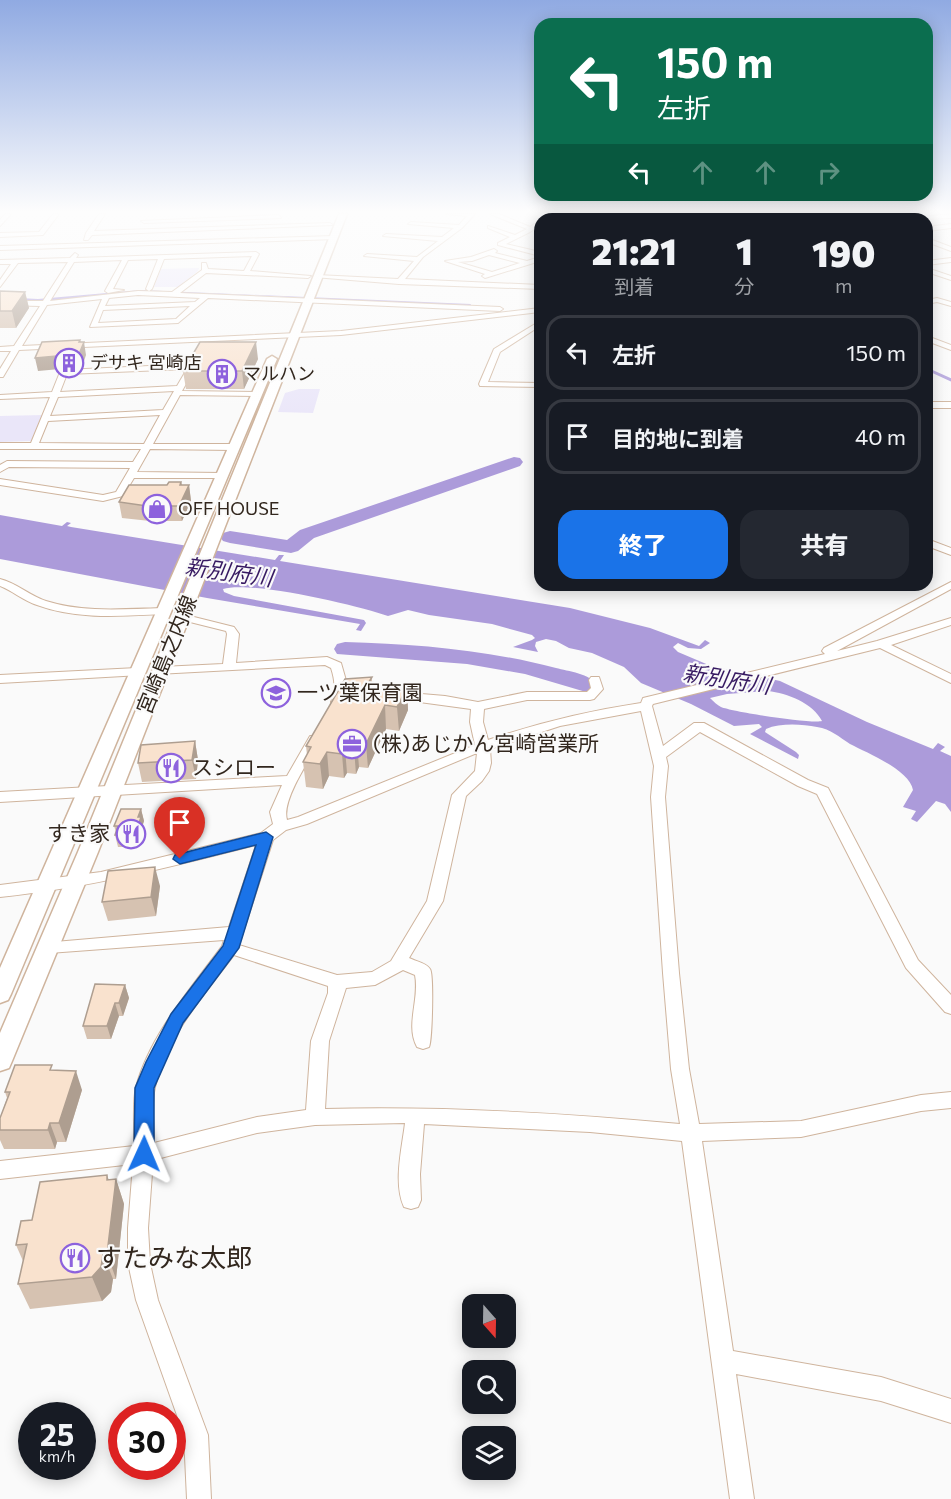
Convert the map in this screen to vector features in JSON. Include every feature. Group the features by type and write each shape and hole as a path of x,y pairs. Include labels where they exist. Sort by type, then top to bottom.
{"main road":[{"name":"宮崎島之内線","path":"0,994 137,672 211,546 287,338 310,284"},
{"name":"宮崎島之内線","path":"0,1061 76,882 161,671 174,609 193,544 256,394 287,338"}],"street":[{"path":"0,375 56,284"},
{"path":"112,284 93,325 178,321 206,296"},
{"path":"149,288 151,284"},
{"path":"107,294 177,291 187,284"},
{"path":"374,289 379,284"},
{"path":"416,291 420,284"},
{"path":"453,292 460,284"},
{"path":"0,303 149,288 206,296 471,305 501,309 513,314"},
{"path":"0,294 46,300"},
{"path":"933,301 951,304"},
{"path":"101,308 196,304"},
{"path":"0,351 287,338 426,328 534,313"},
{"path":"287,338 534,313"},
{"path":"142,346 149,322"},
{"path":"534,326 497,351 483,384 534,385"},
{"path":"933,340 951,348"},
{"path":"135,369 138,359"},
{"path":"0,482 103,498 120,494 192,366 64,372 34,446"},
{"path":"0,397 179,391 256,394"},
{"path":"933,405 951,405"},
{"path":"46,419 167,412"},
{"path":"0,446 234,447"},
{"path":"0,469 7,464 136,465"},
{"path":"130,475 222,476"},
{"path":"933,544 951,552"},
{"path":"0,582 16,586 30,598 43,604 96,614 174,609 230,629 233,634 229,667"},
{"path":"810,660 951,585"},
{"path":"0,891 44,888 76,882 162,864 266,837 281,826 302,821 482,747 573,720 647,704 810,660 881,644 951,621"},
{"path":"881,644 951,679"},
{"path":"161,671 327,661 337,666 346,694 327,718 291,780 277,812 281,826"},
{"path":"0,679 137,672"},
{"path":"380,693 424,697 478,706 527,696 590,696 597,689 595,680"},
{"path":"647,704 660,755 658,797 680,1069 692,1133 742,1499"},
{"path":"49,947 233,941 337,982 375,978 397,965 435,901 459,795 465,786 477,779 485,761 475,713 478,706"},
{"path":"660,755 699,726 803,783 823,791 912,964 951,1007"},
{"path":"0,797 276,779 291,780"},
{"path":"199,1499 196,1435 151,1311 139,1263 138,1228 144,1154 145,1088 155,1062 177,1019 233,941 266,837"},
{"path":"399,961 423,971 425,981 420,1022 423,1042"},
{"path":"315,1117 320,1041 337,993 337,982"},
{"path":"0,1170 144,1154 257,1125 315,1117 415,1115 590,1124 692,1133 801,1129 921,1103 951,1100"},
{"path":"411,1200 410,1174 415,1115"},
{"path":"722,1360 881,1389 951,1411"}],"shaded area":[{"path":"155,284 182,284 178,287 154,287"},
{"path":"299,389 320,389 313,413 278,412 285,393"},
{"path":"42,415 31,441 0,442 0,416"}],"water":[{"path":"141,290 471,304 470,306 141,292 52,301 0,297 38,299"},
{"path":"0,515 62,526 67,522 71,523 67,526 71,527 275,560 279,555 284,555 280,561 570,608 650,628 699,646 705,640 710,643 701,649 688,648 678,643 673,647 678,652 711,666 780,681 867,722 933,749 938,743 945,747 940,751 951,756 951,812 945,804 936,801 917,822 911,819 916,811 903,807 913,790 904,776 887,763 827,730 791,725 766,729 765,732 796,752 799,755 798,759 750,734 762,727 759,724 734,726 691,704 641,683 624,667 592,653 569,648 556,641 546,639 536,642 538,652 513,647 535,638 532,635 492,624 408,610 388,616 354,606 279,591 237,587 223,589 224,592 234,596 364,620 366,623 361,631 356,630 360,624 0,559","holes":["775,692 806,704 822,721 740,712 721,707 710,698 727,694"]}],"building":[{"path":"0,291 25,292 12,311 0,311"},
{"path":"80,340 79,342 84,342 79,354 35,358 42,342"},
{"path":"200,342 256,342 242,371 183,371"},
{"path":"169,482 189,485 179,506 147,506 119,502 129,485 167,485"},
{"path":"372,677 369,682 407,687 397,707 385,705 366,744 357,742 354,749 345,748 342,754 327,752 320,764 303,762 311,747 306,746 345,679"},
{"path":"195,741 192,760 138,763 141,745"},
{"path":"121,809 141,809 135,835 115,835 118,826 114,826"},
{"path":"155,867 151,897 102,902 108,871"},
{"path":"95,984 125,985 119,1003 115,1003 107,1026 83,1026"},
{"path":"15,1065 52,1065 50,1070 76,1071 59,1123 50,1123 48,1130 0,1130 0,1118 10,1092 5,1092"},
{"name":"すたみな太郎","path":"107,1175 107,1180 116,1179 107,1254 103,1254 101,1267 92,1277 18,1284 27,1244 16,1245 21,1221 32,1220 40,1182"}],"waterway":[{"path":"933,372 951,380"},
{"name":"新別府川","path":"388,506 514,462"},
{"name":"新別府川","path":"230,537 291,547 307,534 383,508"},
{"name":"新別府川","path":"345,649 406,651 498,661 528,667 586,685"}],"place":[{"name":"デサキ 宮崎店","path":"69,363"},
{"name":"マルハン","path":"222,374"},
{"name":"OFF HOUSE","path":"157,509"},
{"name":"一ツ葉保育園","path":"276,693"},
{"name":"(株)あじかん宮崎営業所","path":"352,744"},
{"name":"スシロー","path":"171,768"},
{"name":"すき家","path":"131,834"},
{"name":"すたみな太郎","path":"75,1258"}],"route":[{"path":"144,1154 145,1088 155,1062 177,1019 230,948 266,837 180,859"}]}
